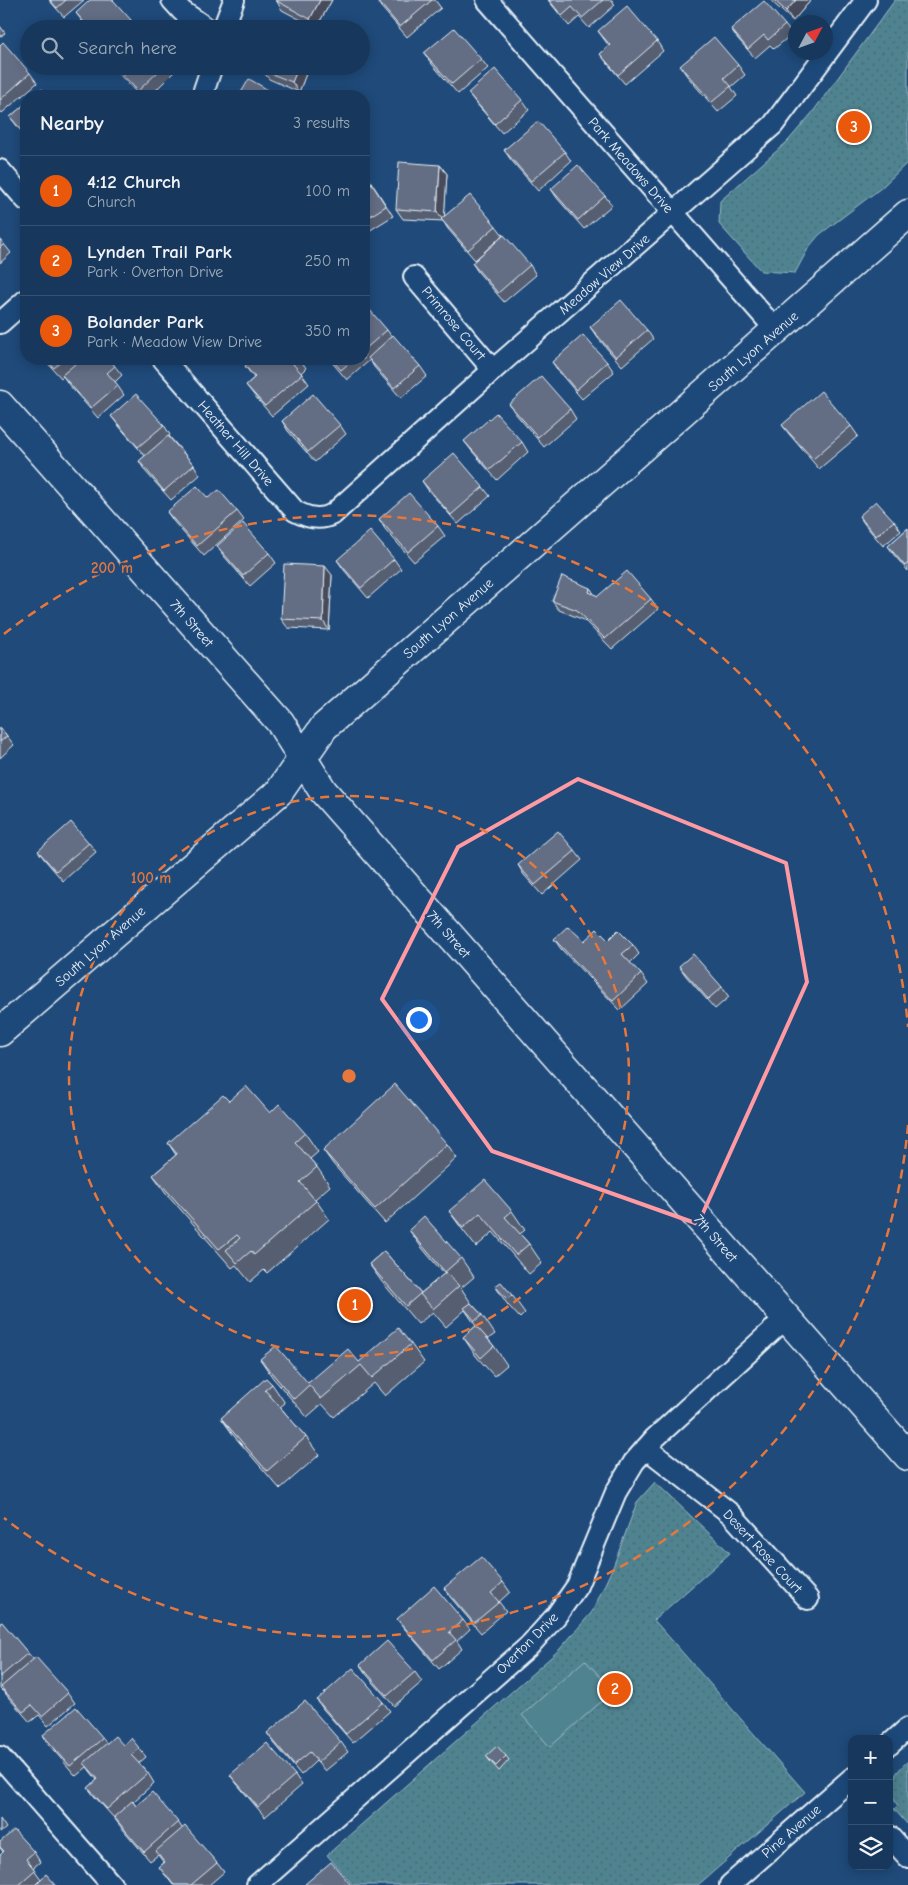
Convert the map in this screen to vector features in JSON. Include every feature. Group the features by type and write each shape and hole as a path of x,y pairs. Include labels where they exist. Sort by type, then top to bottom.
{"street":[{"path":"172,0 182,11 195,20"},
{"path":"226,20 234,0"},
{"name":"Park Meadows Drive","path":"487,0 776,330"},
{"name":"Meadow View Drive","path":"315,518 325,518 333,514 493,370 773,125 866,0"},
{"path":"204,90 209,75"},
{"path":"0,170 20,193"},
{"name":"South Lyon Avenue","path":"0,1032 279,792 324,727 908,214"},
{"name":"Primrose Court","path":"414,277 493,370"},
{"path":"0,323 20,305"},
{"name":"Heather Hill Drive","path":"168,365 295,511 315,518"},
{"name":"7th Street","path":"0,405 280,722 323,791 908,1456"},
{"name":"Overton Drive","path":"257,1885 529,1646 556,1616 577,1586 616,1492 634,1462 646,1448 786,1318"},
{"name":"Desert Rose Court","path":"646,1448 731,1514 808,1599"},
{"path":"893,1741 908,1728"},
{"path":"0,1757 112,1885"},
{"name":"Pine Avenue","path":"730,1885 848,1786"},
{"path":"893,1840 908,1857"}],"highlighted area":[{"path":"578,779 786,863 807,982 698,1224 492,1151 382,999 458,847"}],"green space":[{"path":"895,0 908,0 908,162 881,188 819,235 809,247 795,273 761,271 719,224 720,201 788,141 812,113"},
{"path":"655,1482 730,1553 654,1620 805,1792 698,1885 353,1885 327,1855 559,1650 592,1612 613,1567 637,1502"},
{"path":"585,1660 613,1691 550,1747 522,1715"},
{"path":"908,1761 908,1825 894,1809 898,1806 893,1796 893,1779"}],"building":[{"path":"50,0 66,0 57,8"},
{"path":"90,0 113,0 131,20 82,20 76,13"},
{"path":"275,0 320,0 310,19"},
{"path":"377,0 432,0 400,27"},
{"path":"549,0 603,0 582,18 572,7 562,16"},
{"path":"774,0 796,0 786,11"},
{"path":"764,1 785,25 768,40 764,35 748,49 731,29"},
{"path":"627,6 657,41 618,75 600,54 610,45 598,31"},
{"path":"454,28 481,59 452,84 424,53"},
{"path":"714,37 738,65 724,78 731,86 712,102 680,66"},
{"path":"3,42 20,62 20,75 28,75 0,100 0,45"},
{"path":"495,69 522,100 495,124 468,93"},
{"path":"123,75 155,75 139,90"},
{"path":"274,75 295,75 292,82"},
{"path":"249,79 268,90 243,90"},
{"path":"20,108 20,128 10,117"},
{"path":"538,121 565,152 531,181 504,150"},
{"path":"399,162 440,165 437,212 396,209"},
{"path":"578,165 605,196 578,220 551,189"},
{"path":"370,181 386,206 370,216"},
{"path":"470,195 496,226 468,250 441,219"},
{"path":"504,235 530,265 498,293 472,263"},
{"path":"0,239 4,244 0,248"},
{"path":"621,300 647,330 616,357 590,327"},
{"path":"370,310 387,330 370,345"},
{"path":"393,335 420,366 394,388 370,360 370,356"},
{"path":"583,335 607,362 576,390 552,362"},
{"path":"74,365 114,365 107,373 118,385 91,408 62,375"},
{"path":"294,365 302,374 265,406 246,385 255,377 245,366"},
{"path":"336,365 347,365 341,370"},
{"path":"541,376 570,409 538,437 509,404"},
{"path":"821,391 851,426 813,459 782,425"},
{"path":"136,394 164,425 138,447 111,416"},
{"path":"313,394 340,425 308,452 282,421"},
{"path":"496,413 522,442 490,470 464,441"},
{"path":"168,436 194,465 164,491 139,461"},
{"path":"454,453 483,487 451,515 422,481"},
{"path":"197,486 208,498 219,490 237,511 197,546 167,512"},
{"path":"409,493 438,526 408,552 379,519"},
{"path":"876,501 894,521 876,536 859,516"},
{"path":"243,523 269,553 243,576 217,546"},
{"path":"908,528 908,563 905,566 888,546"},
{"path":"370,531 394,559 361,588 337,560"},
{"path":"284,564 325,566 323,621 281,619"},
{"path":"627,571 651,599 605,639 577,610 552,601 562,576 590,588 589,592 598,596"},
{"path":"0,727 7,736 0,742"},
{"path":"71,822 89,843 56,871 38,851"},
{"path":"558,831 575,851 535,885 518,865"},
{"path":"568,926 584,941 597,929 608,940 618,930 633,945 622,954 641,974 613,1001 554,939"},
{"path":"693,954 722,987 708,999 679,966"},
{"path":"395,1084 447,1144 375,1209 323,1150"},
{"path":"246,1086 270,1113 279,1104 305,1133 295,1142 317,1167 300,1182 316,1201 254,1255 251,1251 237,1263 226,1250 240,1238 237,1235 219,1249 153,1175 177,1154 168,1143 223,1095 229,1101"},
{"path":"485,1180 512,1211 505,1217 529,1244 516,1255 480,1213 463,1228 449,1211"},
{"path":"424,1216 461,1258 445,1272 409,1230"},
{"path":"384,1251 421,1293 406,1306 369,1264"},
{"path":"446,1272 459,1286 433,1309 420,1294"},
{"path":"501,1282 512,1295 507,1299 495,1286"},
{"path":"471,1303 482,1315 475,1321 464,1308"},
{"path":"476,1326 494,1346 481,1358 463,1337"},
{"path":"398,1328 411,1344 372,1378 361,1365 321,1399 309,1385 294,1399 260,1359 276,1346 308,1383 348,1349 359,1362"},
{"path":"266,1378 272,1384 265,1390 306,1437 267,1471 221,1418"},
{"path":"481,1557 503,1582 491,1593 499,1602 474,1623 444,1588"},
{"path":"434,1586 463,1620 449,1632 456,1640 433,1660 397,1619"},
{"path":"2,1622 28,1653 0,1677 0,1623"},
{"path":"387,1641 415,1672 387,1696 360,1665"},
{"path":"36,1657 68,1693 42,1716 32,1705 23,1712 1,1687"},
{"path":"353,1668 383,1702 346,1734 317,1700"},
{"path":"305,1701 341,1742 318,1762 310,1752 294,1765 267,1733"},
{"path":"76,1707 103,1738 70,1766 43,1735"},
{"path":"115,1736 123,1745 131,1738 139,1748 131,1755 148,1773 107,1809 88,1788 98,1779 84,1763"},
{"path":"267,1743 295,1775 258,1807 230,1775"},
{"path":"497,1746 506,1756 496,1766 486,1756"},
{"path":"152,1792 178,1822 144,1852 114,1817 132,1801 136,1806"},
{"path":"185,1826 217,1863 191,1885 174,1885 159,1867 165,1862 156,1851"},
{"path":"14,1830 34,1852 26,1859 35,1870 18,1885 0,1885 0,1855 4,1851 0,1847 0,1842"},
{"path":"331,1862 351,1885 305,1884"},
{"path":"46,1874 56,1885 35,1885"}],"place":[{"name":"Bolander Park","path":"854,127"},
{"name":"4:12 Church","path":"355,1305"},
{"name":"Lynden Trail Park","path":"615,1689"}]}
